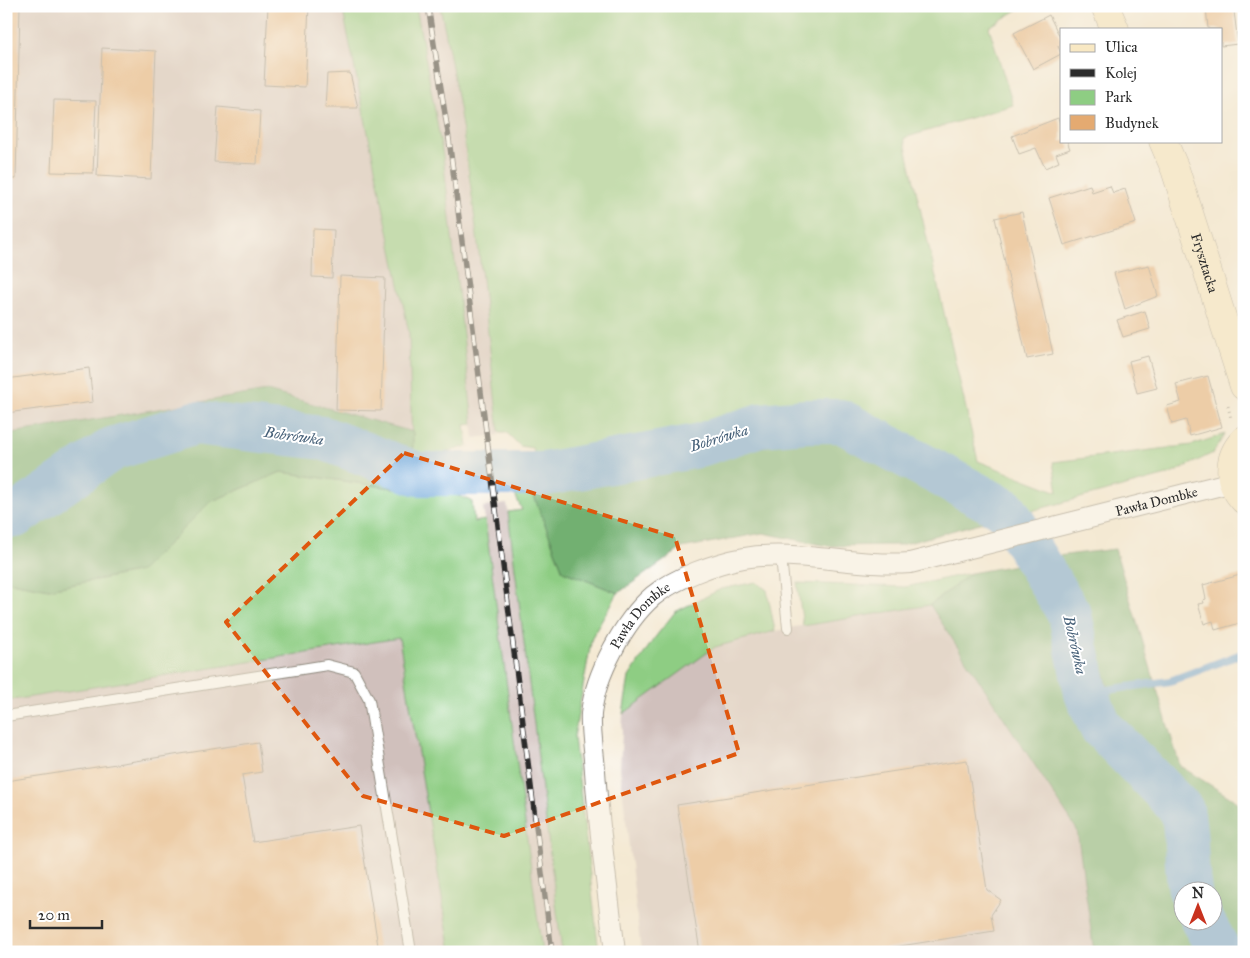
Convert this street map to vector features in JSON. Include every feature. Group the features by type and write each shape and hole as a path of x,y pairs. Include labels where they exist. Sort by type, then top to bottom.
{"street":[{"path":"1105,6 1115,28"},
{"name":"Frysztacka","path":"1163,142 1175,169 1244,386"},
{"path":"1238,491 1231,470 1233,457 1244,440"},
{"name":"Pawła Dombke","path":"616,952 598,807 591,715 597,686 618,638 654,596 698,570 744,558 780,556 884,565 910,563 1081,521 1238,491"}],"lane":[{"path":"780,556 788,628"},
{"path":"6,716 327,665 354,672 369,700 411,952"}],"highlighted area":[{"path":"404,453 675,537 739,753 504,836 363,796 226,622"}],"shaded area":[{"path":"6,6 342,6 409,333 413,432 267,391 6,434"},
{"path":"416,6 440,6 441,9 456,89 482,275 499,435 474,438 443,156"},
{"path":"507,504 562,952 542,952 483,507"},
{"path":"441,510 489,952 6,952 6,598"},
{"path":"930,605 1077,830 1094,952 641,952 620,768 623,714 715,647 788,628"}],"green space":[{"path":"342,6 416,6 443,156 473,424 465,425 468,446 436,455 440,491 465,498 472,502 474,522 485,520 542,952 451,952 399,638 6,701 6,581 49,589 141,571 210,502 281,472 413,491 409,333"},
{"path":"440,6 552,6 555,10 560,6 1024,6 989,27 1013,105 904,138 978,461 1058,492 1053,462 1192,445 1225,434 1213,453 1171,474 1031,511 850,409 788,407 697,435 557,463 542,459 536,455 532,448 520,446 506,432 499,432 468,165"},
{"path":"267,391 413,432 413,491 281,472 210,502 141,571 49,589 6,581 6,434"},
{"path":"819,436 885,460 994,519 901,545 828,546 763,533 682,548 618,593 563,571 533,493 584,488 708,457"},
{"path":"533,493 563,571 618,593 592,637 574,737 599,952 562,952 508,512 522,510 515,495"},
{"path":"1115,549 1180,766 1244,806 1244,952 1236,952 1222,928 1222,880 1199,880 1203,812 1174,795 1118,725 1091,623 1057,556"},
{"path":"1026,563 1057,627 1090,731 1165,814 1177,880 1172,880 1172,930 1192,930 1194,939 1204,952 1094,952 1077,830 930,605 971,573"},
{"path":"971,573 930,605 803,626 797,583 905,587"},
{"path":"756,582 767,590 775,631 715,647 623,714 629,677 653,640 675,612 721,589"}],"building":[{"path":"6,6 20,6 16,179 6,179"},
{"path":"268,6 309,6 305,87 264,85"},
{"path":"1206,6 1244,6 1244,10 1234,11 1238,44 1222,46 1222,28 1208,28"},
{"path":"1049,15 1060,37 1060,45 1058,46 1060,55 1033,69 1014,33"},
{"path":"102,48 156,51 151,179 97,176"},
{"path":"350,73 358,108 325,108 327,74"},
{"path":"54,100 96,101 93,173 51,172"},
{"path":"218,107 260,111 257,164 214,162"},
{"path":"1058,118 1060,123 1060,142 1067,142 1070,149 1056,154 1059,162 1045,168 1036,148 1019,154 1012,136"},
{"path":"1090,185 1092,192 1110,186 1113,193 1125,189 1136,223 1064,245 1049,198"},
{"path":"1022,212 1053,354 1027,359 995,218"},
{"path":"313,229 334,230 332,278 312,277"},
{"path":"1149,265 1158,296 1125,309 1114,273"},
{"path":"340,276 385,278 381,411 336,410"},
{"path":"1145,311 1150,329 1123,337 1117,320"},
{"path":"1148,356 1157,388 1137,393 1129,361"},
{"path":"89,368 93,402 6,413 6,379"},
{"path":"1208,376 1222,427 1190,436 1186,420 1172,424 1167,406 1181,402 1176,384"},
{"path":"1244,574 1244,622 1215,630 1213,621 1204,624 1198,604 1204,603 1203,600 1206,599 1203,585"},
{"path":"258,742 262,772 242,775 253,842 359,826 379,952 6,952 6,781"},
{"path":"967,760 987,890 1001,900 991,915 994,931 863,952 700,952 677,805"}],"waterway":[{"name":"Bobrówka","path":"6,515 15,516 112,449 195,423 323,438 418,474 545,474 697,446 760,425 807,421 841,421 1006,510 1070,615 1086,693 1101,727 1182,810 1188,880"},
{"path":"1086,693 1170,681 1244,653"},
{"name":"Bobrówka","path":"1208,930 1220,952"}],"railway":[{"path":"428,6 449,139 552,952"}]}
